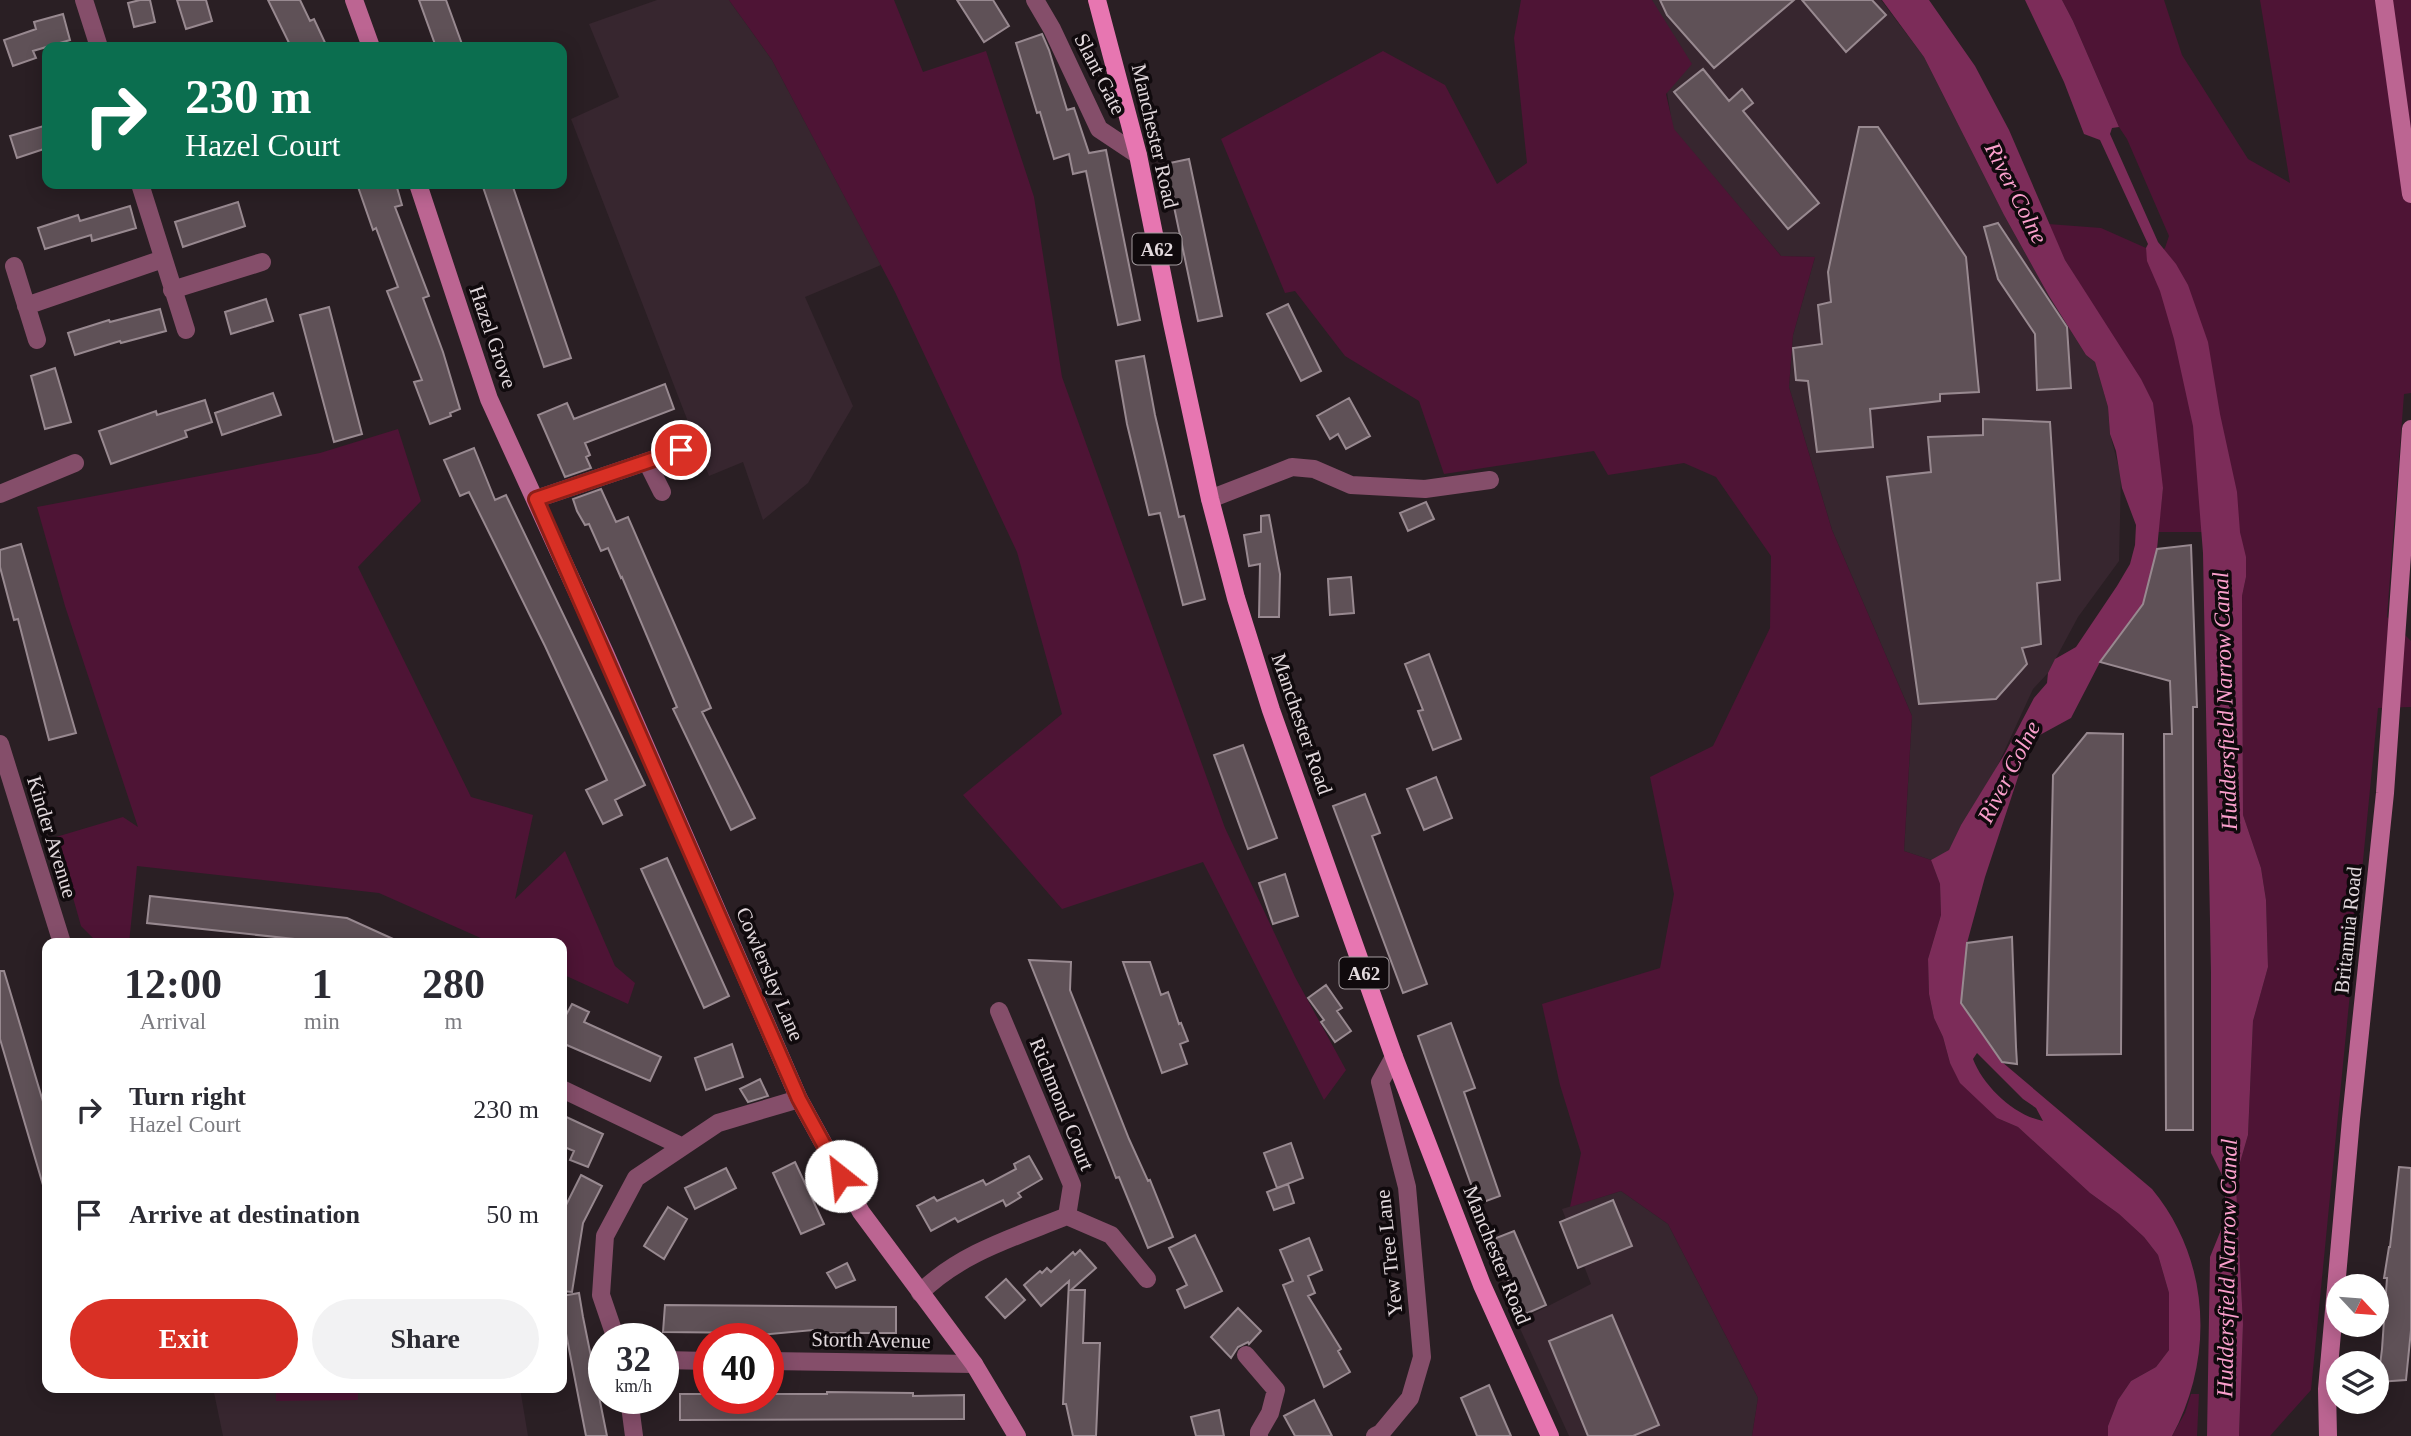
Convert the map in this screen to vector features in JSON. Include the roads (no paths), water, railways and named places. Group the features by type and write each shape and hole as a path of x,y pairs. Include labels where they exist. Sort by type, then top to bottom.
{"main road":[{"name":"Manchester Road","path":"1097,0 1138,155 1210,499 1236,598 1271,710 1394,1057 1482,1285 1550,1436"}],"street":[{"path":"84,0 97,42"},
{"path":"354,0 369,42"},
{"name":"Slant Gate","path":"1035,0 1052,29 1099,129 1138,155"},
{"path":"2384,0 2411,194"},
{"path":"142,189 186,330"},
{"name":"Hazel Grove","path":"420,189 489,399 536,499"},
{"path":"26,306 163,259"},
{"path":"172,290 262,262"},
{"path":"14,266 37,340"},
{"name":"Britannia Road","path":"2328,1436 2327,1389 2351,1119 2385,793 2411,429"},
{"path":"536,499 681,450"},
{"path":"647,462 663,492"},
{"path":"0,494 75,463"},
{"path":"1210,499 1292,467 1314,469 1351,485 1425,489 1490,481"},
{"name":"Cowlersley Lane","path":"536,499 799,1099 861,1212 974,1364 1017,1436"},
{"name":"Kinder Avenue","path":"0,744 60,938"},
{"name":"Richmond Court","path":"999,1012 1072,1185 1067,1216"},
{"name":"Yew Tree Lane","path":"1375,1436 1381,1433 1410,1398 1422,1357 1406,1187 1380,1082 1394,1057"},
{"path":"567,1091 681,1146"},
{"path":"611,1323 601,1295 605,1236 636,1178 718,1123 799,1099"},
{"path":"920,1293 939,1275 971,1255 1067,1216 1111,1235 1147,1279"},
{"path":"1246,1355 1276,1390 1259,1436"},
{"name":"Storth Avenue","path":"784,1361 974,1364"},
{"path":"631,1414 634,1436"}],"water":[{"name":"River Colne","path":"1882,0 1929,0 1975,66 2009,130 2065,260 2141,379 2153,403 2163,488 2157,549 2143,604 2100,662 2071,718 2038,736 2027,750 1985,877 1967,943 1961,1003 2002,1062 2152,1189 2171,1216 2186,1246 2200,1309 2200,1342 2186,1406 2172,1436 2108,1436 2108,1426 2118,1400 2131,1381 2156,1367 2169,1350 2169,1293 2158,1255 2144,1237 2119,1214 2090,1193 2018,1127 1997,1118 1960,1083 1934,1018 1929,994 1928,959 1941,915 1940,884 1931,860 1949,850 2034,698 2047,683 2048,673 2055,659 2076,647 2117,586 2130,564 2136,525 2122,488 2116,451 2110,434 2108,407 2095,362 2086,355 2049,296 2004,215 1924,57","holes":["1977,1053 2023,1099 2036,1108 2043,1121 2022,1113 1992,1089 1973,1059"]},
{"name":"Huddersfield Narrow Canal","path":"2025,0 2062,0 2119,127 2112,128 2110,134 2158,242 2176,264 2188,285 2208,342 2237,492 2240,532 2246,557 2242,596 2243,815 2261,868 2266,900 2268,967 2253,1021 2248,1135 2236,1185 2243,1324 2239,1436 2207,1436 2210,1257 2225,1220 2225,1181 2211,1153 2211,973 2203,553 2193,426 2174,339 2160,291 2147,261 2148,244 2100,140 2084,134 2064,82"}]}
